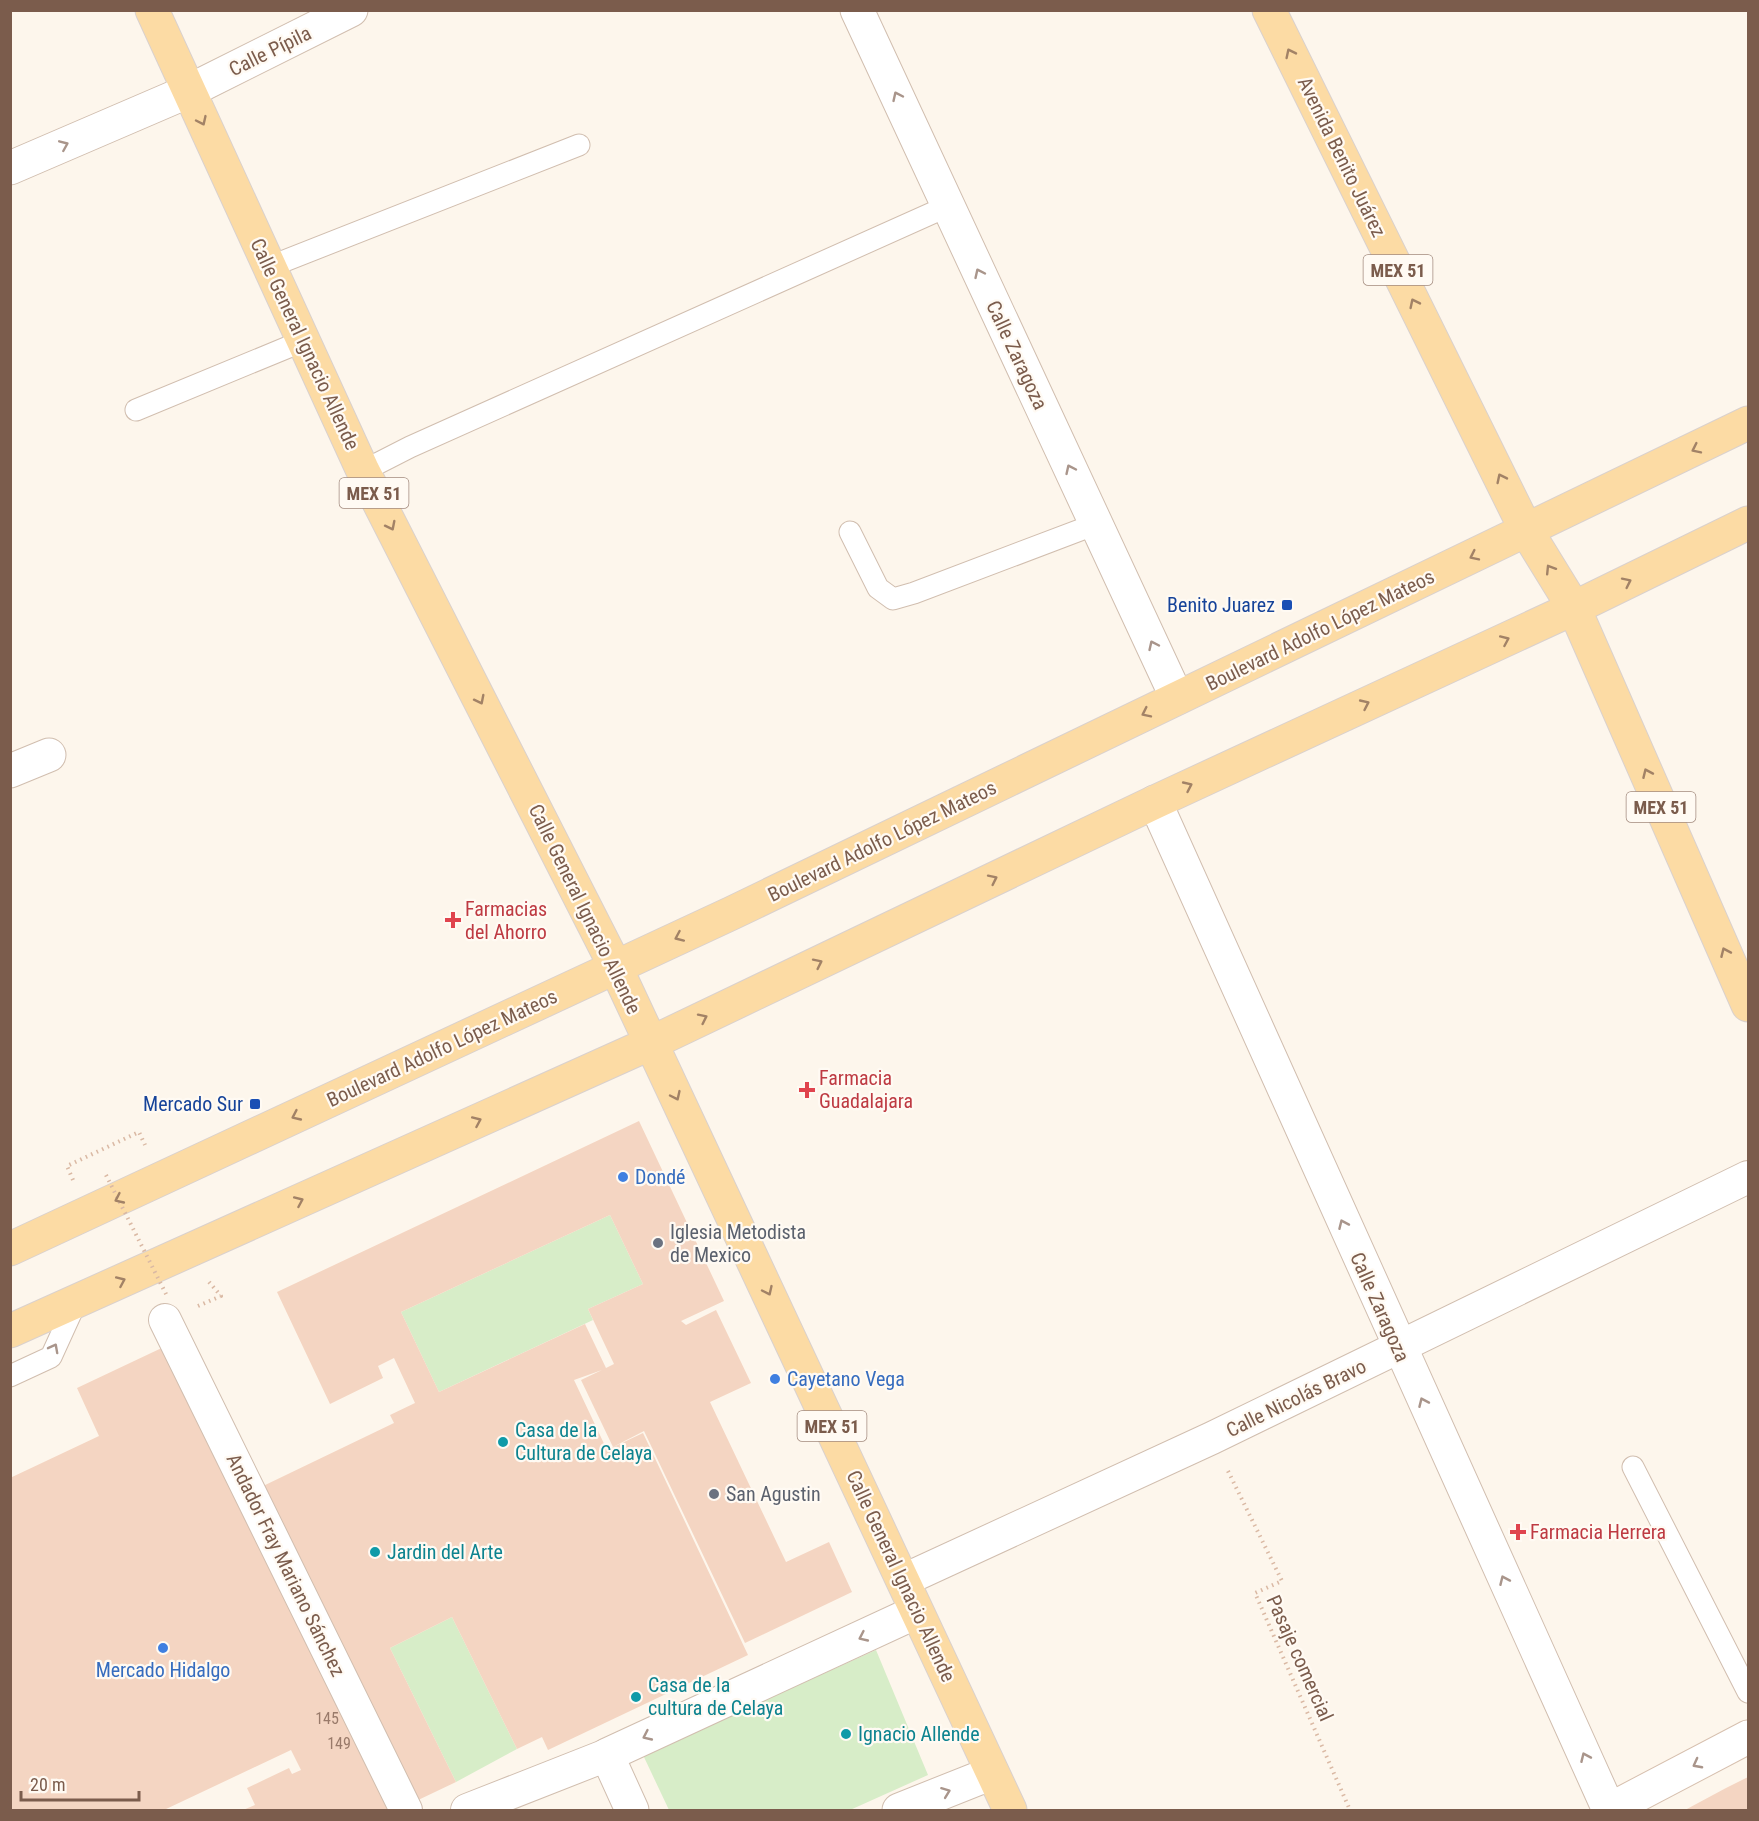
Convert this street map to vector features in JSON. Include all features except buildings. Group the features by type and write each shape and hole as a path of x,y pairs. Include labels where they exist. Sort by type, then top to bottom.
{"main road":[{"name":"Calle General Ignacio Allende","path":"152,10 363,471 615,966 1010,1810"},
{"name":"Avenida Benito Juárez","path":"1269,10 1526,530"},
{"name":"Boulevard Adolfo López Mateos","path":"10,1249 732,913 1749,423"},
{"path":"10,1331 651,1043 1155,802 1574,608 1749,523"},
{"name":"MEX 51","path":"1526,530 1574,608 1749,1005"}],"street":[{"name":"Calle Pípila","path":"10,168 189,92 351,10"},
{"name":"Calle Zaragoza","path":"857,10 1177,698"},
{"path":"10,771 49,755"},
{"name":"Calle Zaragoza","path":"1155,802 1609,1810"},
{"name":"Calle Nicolás Bravo","path":"904,1580 1212,1438 1749,1177"},
{"name":"Andador Fray Mariano Sánchez","path":"167,1309 406,1810"},
{"path":"468,1810 607,1755 916,1612"},
{"path":"1609,1810 1749,1737"},
{"path":"607,1755 632,1810"},
{"path":"899,1810 992,1773"}],"lane":[{"path":"269,267 579,145"},
{"path":"363,471 410,447 948,206"},
{"path":"136,410 303,341"},
{"path":"850,532 878,588 893,599 915,593 1096,524"},
{"path":"10,1376 51,1357 77,1300"},
{"path":"1633,1467 1749,1692"}],"path":[{"path":"67,1166 139,1132 149,1153"},
{"path":"114,1170 106,1175 167,1309"},
{"name":"Pasaje comercial","path":"1212,1438 1282,1581 1255,1593 1350,1810"}],"green space":[{"path":"610,1215 643,1284 588,1309 593,1320 439,1392 401,1312"},
{"path":"452,1617 517,1749 456,1782 390,1648"},
{"path":"876,1650 928,1775 850,1810 669,1810 643,1755"}],"place":[{"name":"Benito Juarez","path":"1287,605"},
{"name":"Farmacias del Ahorro","path":"453,920"},
{"name":"Farmacia Guadalajara","path":"807,1090"},
{"name":"Mercado Sur","path":"255,1104"},
{"name":"Dondé","path":"623,1177"},
{"name":"Iglesia Metodista de Mexico","path":"658,1243"},
{"name":"Cayetano Vega","path":"775,1379"},
{"name":"Casa de la Cultura de Celaya","path":"503,1442"},
{"name":"San Agustin","path":"714,1494"},
{"name":"Farmacia Herrera","path":"1518,1532"},
{"name":"Jardin del Arte","path":"375,1552"},
{"name":"Mercado Hidalgo","path":"163,1648"},
{"name":"Casa de la cultura de Celaya","path":"636,1697"},
{"name":"Ignacio Allende","path":"846,1734"}]}
